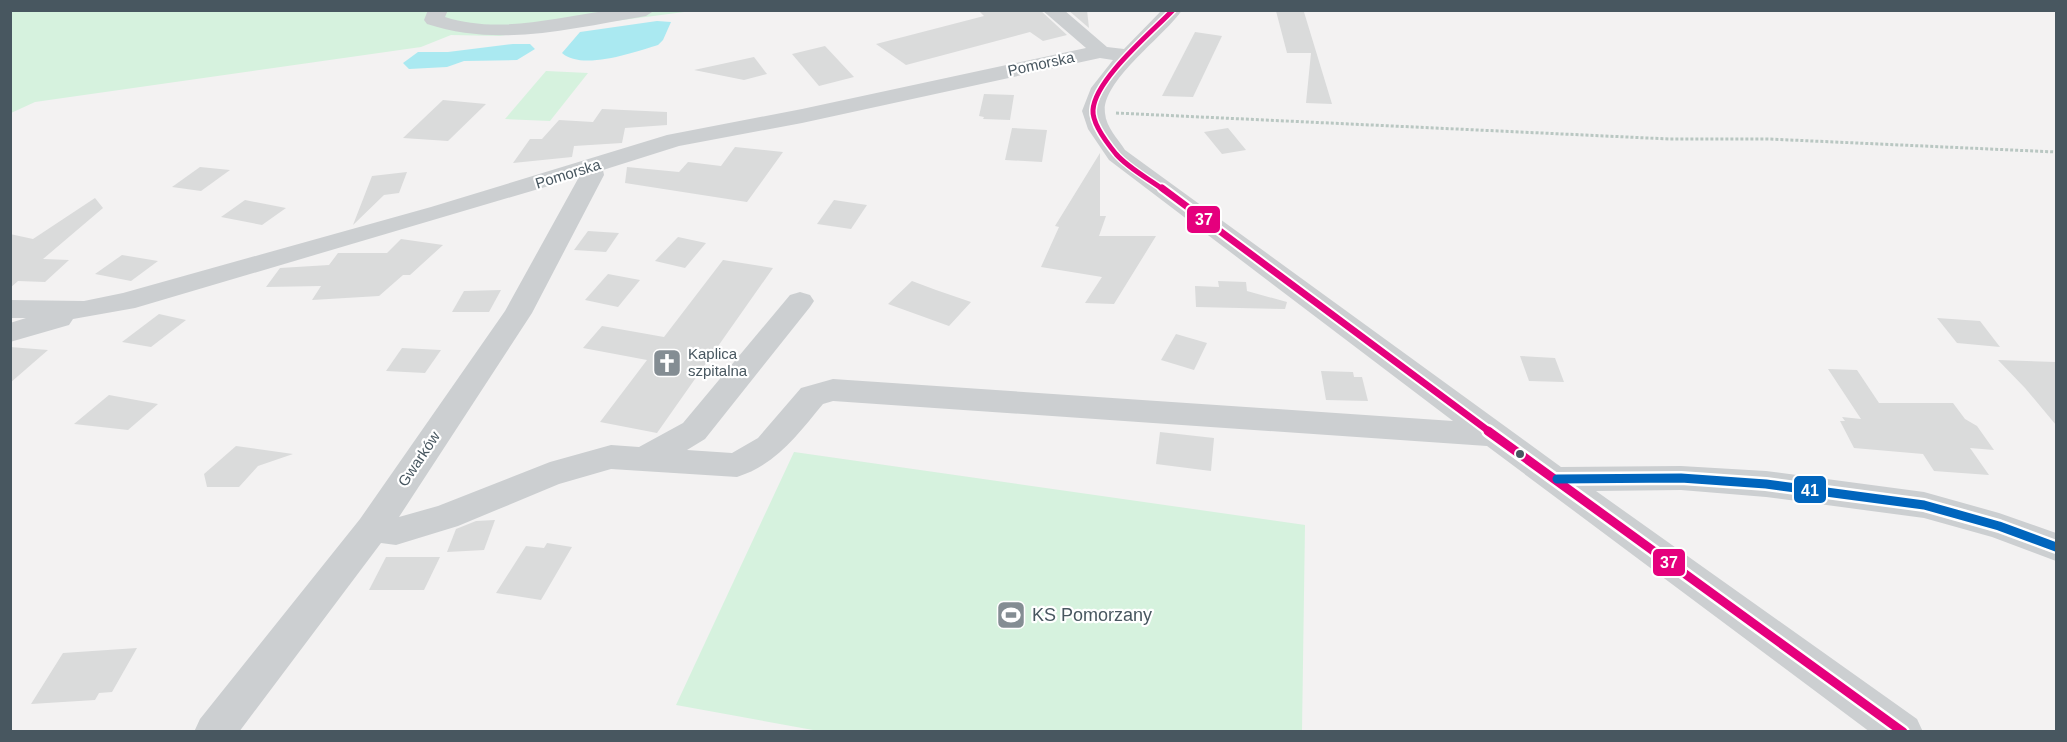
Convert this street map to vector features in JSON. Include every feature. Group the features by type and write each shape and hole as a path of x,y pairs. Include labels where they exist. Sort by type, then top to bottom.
{"street":[{"path":"438,10 434,20 446,25 503,30 610,13 646,10"},
{"path":"1051,10 1097,46 1100,52"},
{"path":"1173,10 1094,99 1093,111 1098,128 1117,155 1494,435 1903,732"},
{"name":"Pomorska","path":"10,309 84,310 125,302 590,168 685,138 802,116 1100,52 1130,56"},
{"name":"Gwarków","path":"214,732 372,529 518,313 592,175 590,168"},
{"path":"646,458 694,431 800,301"},
{"path":"10,333 84,310"},
{"path":"372,529 396,531 446,517 550,474 611,457 737,465 769,446 812,396 834,390 1494,435"},
{"path":"1557,479 1681,478 1789,487 1924,505 1999,526 2056,547"}],"path":[{"path":"1093,111 1161,117 1361,123 1669,139 1768,139 2056,152"}],"green space":[{"path":"11,11 692,11 499,36 451,35 421,47 35,102 11,113"},
{"path":"546,71 588,73 550,121 505,119"},
{"name":"KS Pomorzany","path":"794,452 1305,525 1302,731 824,732 676,705"}],"water":[{"path":"657,21 671,22 663,40 658,45 595,60 571,58 562,53 580,32"},
{"path":"530,44 535,49 517,60 464,61 447,67 409,69 403,63 418,52 448,52"}],"building":[{"path":"978,10 1040,10 1067,35 1043,41 1030,32 906,65 876,44 984,16"},
{"path":"1068,10 1087,10 1089,28"},
{"path":"1276,11 1304,12 1332,104 1306,103 1311,53 1287,53"},
{"path":"1195,32 1222,36 1193,97 1162,96"},
{"path":"825,46 854,77 819,86 792,54"},
{"path":"754,57 767,74 744,80 694,70"},
{"path":"984,94 1014,95 1010,120 983,119 984,117 979,116"},
{"path":"443,100 486,104 448,141 403,138"},
{"path":"602,109 667,112 667,125 625,128 622,143 574,146 572,157 513,163 530,139 542,139 559,120 593,122"},
{"path":"1012,128 1047,130 1042,162 1005,160"},
{"path":"1228,128 1246,150 1222,154 1204,132"},
{"path":"735,147 783,152 747,202 625,183 627,167 679,172 688,162 721,166"},
{"path":"1100,153 1100,216 1106,216 1099,236 1156,236 1114,304 1085,303 1102,277 1041,267 1059,227 1055,226"},
{"path":"200,167 230,170 201,191 172,187"},
{"path":"407,172 399,193 384,195 353,225 372,176"},
{"path":"95,198 103,208 43,259 69,260 45,282 18,281 10,288 10,234 33,239"},
{"path":"245,200 286,208 262,225 221,217"},
{"path":"834,200 867,205 851,229 817,224"},
{"path":"588,231 619,233 606,252 574,250"},
{"path":"678,237 706,243 685,268 655,261"},
{"path":"401,239 443,245 410,275 403,275 379,296 312,300 321,286 266,287 280,268 329,265 338,253 387,253"},
{"path":"122,255 158,261 131,281 95,274"},
{"path":"723,260 773,268 657,433 600,422 647,360 583,348 602,326 664,337"},
{"path":"608,274 640,280 618,307 585,300"},
{"path":"912,281 971,302 949,326 888,304"},
{"path":"1218,281 1246,282 1247,291 1287,302 1285,309 1196,307 1195,286 1219,287"},
{"path":"501,290 489,312 452,312 464,291"},
{"path":"159,314 186,320 151,347 122,342"},
{"path":"1937,318 1980,321 2000,347 1957,343"},
{"path":"1176,334 1207,343 1194,370 1161,360"},
{"path":"10,347 48,350 10,383"},
{"path":"402,348 441,350 425,373 386,371"},
{"path":"1520,356 1555,358 1564,382 1529,381"},
{"path":"1998,360 2056,362 2056,425 2025,388"},
{"path":"1828,369 1857,370 1879,403 1953,403 1965,419 1977,426 1994,450 1970,448 1989,475 1934,471 1923,454 1854,448 1840,421 1845,421 1842,417 1861,419"},
{"path":"1321,371 1353,372 1354,377 1362,377 1368,401 1326,400"},
{"path":"109,395 158,404 128,430 74,424"},
{"path":"1160,432 1214,438 1211,471 1156,464"},
{"path":"236,446 293,454 258,466 239,487 207,487 204,474"},
{"path":"495,520 484,550 447,552 456,529 476,521"},
{"path":"547,543 572,547 541,600 496,593 526,546 544,548"},
{"path":"386,557 440,557 424,590 369,590"},
{"path":"137,648 112,692 99,693 95,700 31,704 63,653"}],"transit line":[{"name":"37","path":"1173,10 1113,74 1095,101 1093,111 1096,123 1117,155 1494,435 1903,732"},
{"name":"41","path":"1557,479 1681,478 1766,484 1924,505 1999,526 2056,547"}],"place":[{"name":"Kaplica szpitalna","path":"667,363"},
{"name":"KS Pomorzany","path":"1011,615"}]}
